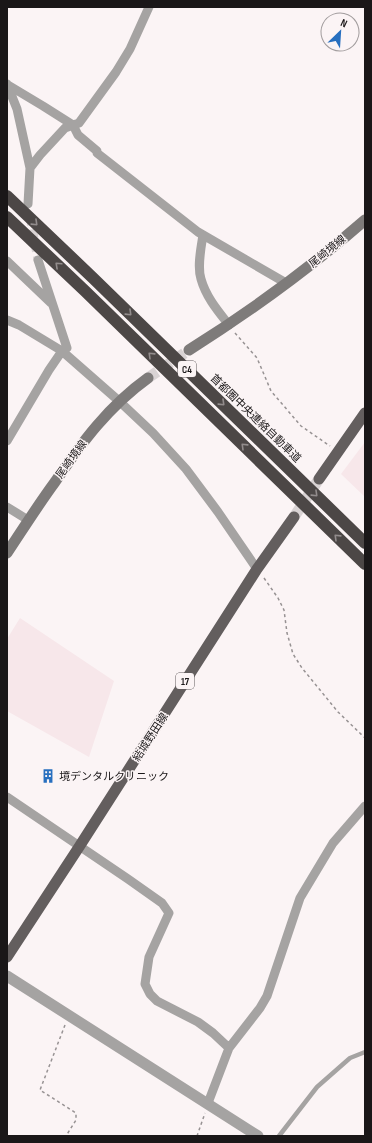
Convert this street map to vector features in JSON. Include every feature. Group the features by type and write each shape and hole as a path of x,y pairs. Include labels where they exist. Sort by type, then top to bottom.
{"highway":[{"name":"首都圏中央連絡自動車道","path":"7,196 365,543"},
{"name":"C4","path":"7,217 365,564"}],"main road":[{"name":"尾崎境線","path":"189,350 229,325 286,283 336,245 365,220"},
{"name":"尾崎境線","path":"7,553 28,520 83,442 119,401 148,378"},
{"path":"319,480 365,413"},
{"name":"結城野田線","path":"7,957 257,569 294,517"}],"street":[{"path":"30,168 65,128 79,123 116,72 130,49 149,7"},
{"path":"8,84 73,125 78,135 97,151 97,153 203,235 286,283"},
{"path":"8,84 18,109 30,168 28,204"},
{"path":"203,235 200,254 200,278 209,298 229,325"},
{"path":"7,441 49,370 62,351 67,348 38,260"},
{"path":"7,261 53,304"},
{"path":"7,320 19,325 62,351 153,433 186,469 257,569"},
{"path":"7,507 28,520"},
{"path":"7,797 53,827 79,847 162,903 168,913 149,957 145,984 150,994 157,1001 198,1022 213,1033 229,1048"},
{"path":"208,1103 229,1048 260,1008 267,996 300,898 333,843 365,806"},
{"path":"7,976 258,1136"}],"lane":[{"path":"280,1136 317,1087 350,1058 365,1052"}],"path":[{"path":"229,325 257,358 271,391 281,403 301,426 338,452"},
{"path":"257,569 278,598 284,610 287,633 293,654 302,668 338,712 365,738"},
{"path":"66,1136 76,1120 76,1113 40,1090 69,1015"},
{"path":"198,1136 208,1103"}],"shaded area":[{"path":"365,442 365,497 341,474"},
{"path":"20,618 114,681 89,757 7,711 7,639"}],"tunnel":[{"path":"30,216 38,260"},
{"path":"148,378 189,350"},
{"path":"294,517 319,479"}],"place":[{"name":"境デンタルクリニック","path":"48,776"}]}
